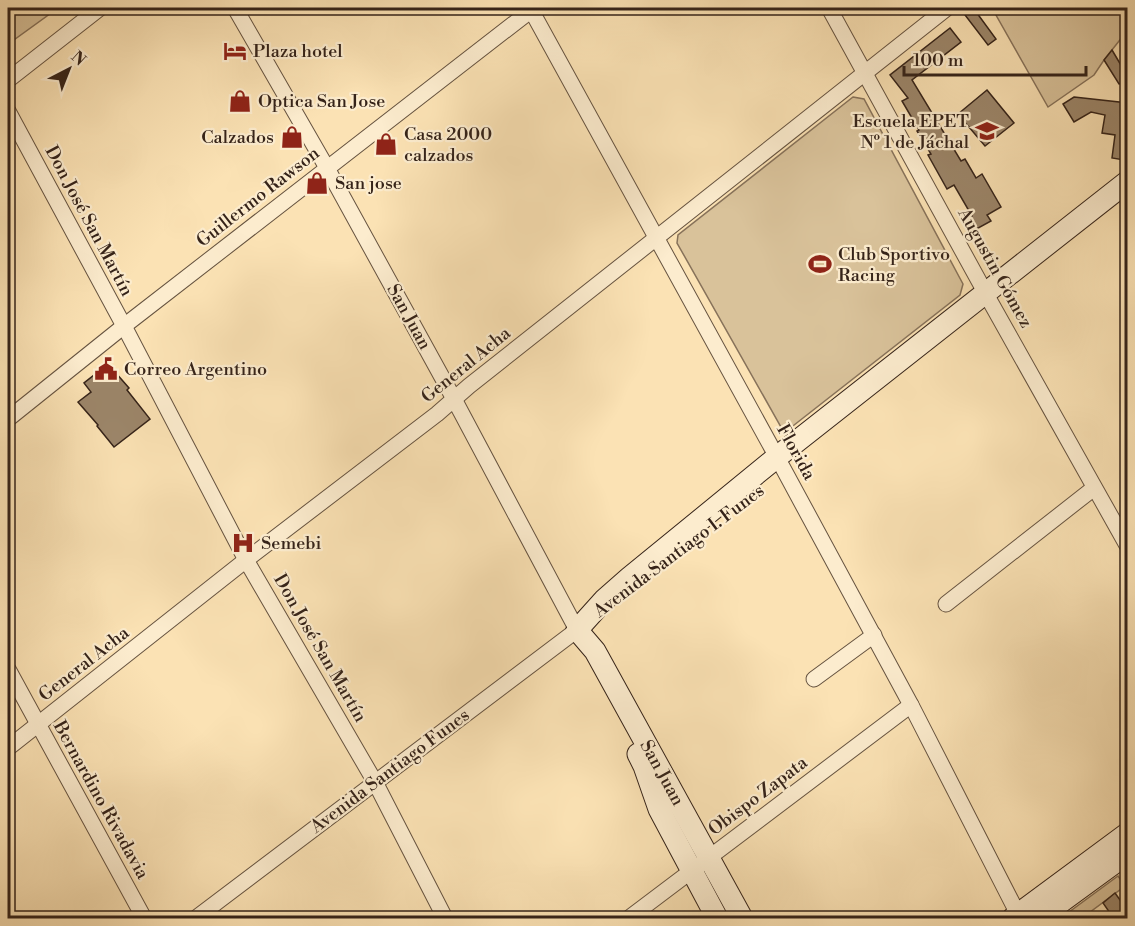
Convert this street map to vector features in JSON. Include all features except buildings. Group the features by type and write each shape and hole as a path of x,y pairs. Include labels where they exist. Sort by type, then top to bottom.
{"main road":[{"name":"Avenida Santiago I. Funes","path":"580,627 604,600 629,578 780,464 988,298 1128,182"},
{"name":"Avenida Santiago I. Funes","path":"988,298 1128,200"},
{"name":"San Juan","path":"580,627 742,918"},
{"name":"San Juan","path":"580,627 644,766 659,809 717,918"},
{"path":"1022,917 1128,833"},
{"path":"1022,917 1128,853"}],"street":[{"path":"8,80 100,8"},
{"name":"San Juan","path":"235,8 327,168 580,627"},
{"name":"Guillermo Rawson","path":"8,419 532,8"},
{"name":"Florida","path":"532,8 874,635 1022,917"},
{"name":"Augustin Gómez","path":"829,8 1128,547"},
{"name":"General Acha","path":"8,748 246,560 437,414 469,386 947,8"},
{"name":"Don José San Martín","path":"8,111 246,560 375,782 445,918"},
{"path":"946,604 1094,488"},
{"name":"Avenida Santiago Funes","path":"196,918 580,627"},
{"path":"814,680 874,635"},
{"name":"Bernardino Rivadavia","path":"8,669 144,918"},
{"name":"Obispo Zapata","path":"629,918 911,705"}],"shaded area":[{"path":"8,8 58,8 8,42"},
{"path":"992,8 1127,8 1127,31 1094,75 1048,107"},
{"name":"Club Sportivo Racing","path":"853,97 864,99 963,284 960,295 789,429 781,427 677,243 678,235"},
{"path":"1118,876 1125,886 1082,918 1061,918"}],"place":[{"name":"Plaza hotel","path":"235,51"},
{"name":"Optica San Jose","path":"240,101"},
{"name":"Escuela EPET Nº 1 de Jáchal","path":"987,131"},
{"name":"Calzados","path":"292,137"},
{"name":"Casa 2000 calzados","path":"386,144"},
{"name":"San jose","path":"317,183"},
{"name":"Club Sportivo Racing","path":"820,264"},
{"name":"Correo Argentino","path":"106,369"},
{"name":"Semebi","path":"243,543"}]}
